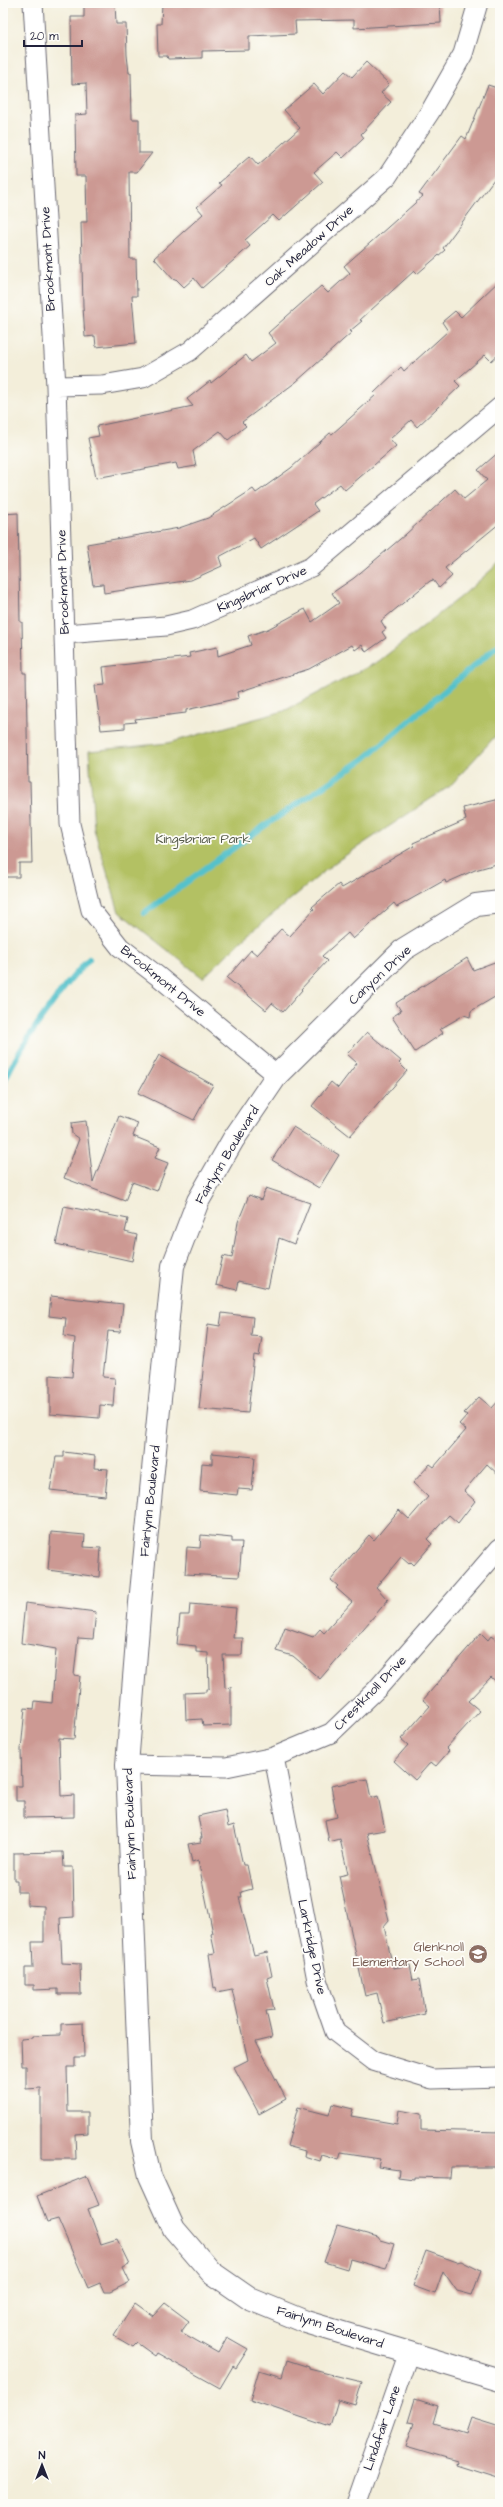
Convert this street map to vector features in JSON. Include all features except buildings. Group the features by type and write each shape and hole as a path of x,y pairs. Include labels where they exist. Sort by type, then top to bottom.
{"street":[{"name":"Brookmont Drive","path":"33,3 56,386 70,824 91,910 120,947 159,977 277,1076"},
{"name":"Oak Meadow Drive","path":"56,386 102,385 143,378 190,351 387,177 430,112 463,54 478,3"},
{"name":"Kingsbriar Drive","path":"65,634 166,626 192,620 311,567 500,407"},
{"name":"Canyon Drive","path":"277,1076 404,949 476,905 500,902"},
{"name":"Fairlynn Boulevard","path":"277,1076 232,1140 198,1201 173,1266 141,1595 127,1765 142,2141 150,2176 174,2230 212,2272 250,2299 306,2322 500,2380"},
{"name":"Crestknoll Drive","path":"127,1765 226,1767 274,1757 331,1733 377,1689 500,1548"},
{"name":"Larkridge Drive","path":"274,1757 317,1980 335,2032 373,2061 432,2078 500,2078"},
{"name":"Lindafair Lane","path":"356,2502 409,2352"}],"green space":[{"name":"Kingsbriar Park","path":"500,562 500,731 450,786 337,861 245,937 203,978 119,912 94,829 89,751 168,743 284,711 379,661 462,596"}],"waterway":[{"path":"144,913 257,831 364,759 500,644"},
{"path":"3,1083 21,1050 53,1002 89,959"}],"place":[{"name":"Glenknoll Elementary School","path":"478,1954"}]}
